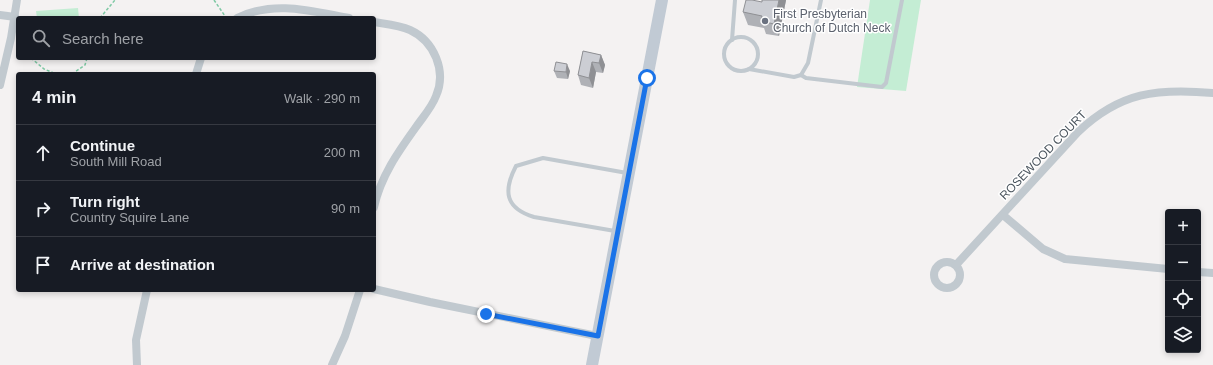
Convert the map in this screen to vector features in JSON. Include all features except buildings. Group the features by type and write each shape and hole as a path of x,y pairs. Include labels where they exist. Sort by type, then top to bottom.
{"street":[{"path":"0,85 15,17 17,0"},
{"path":"592,365 662,0"},
{"path":"242,16 263,8 281,7 337,16"},
{"path":"0,15 15,17"},
{"path":"376,22 400,27 419,36 434,53 440,74 437,96 391,161 383,178 376,201"},
{"path":"197,72 200,60"},
{"name":"ROSEWOOD COURT","path":"956,265 1078,132 1100,113 1131,98 1148,93 1182,90 1213,93"},
{"path":"1003,215 1043,249 1065,259 1165,269"},
{"path":"1201,272 1213,273"},
{"path":"376,289 598,336"},
{"path":"137,365 136,340 147,292"},
{"path":"332,365 345,336 359,292"}],"lane":[{"path":"732,40 735,0"},
{"path":"750,69 754,65 758,56 756,45 748,38 743,37 732,40 725,48 726,60 733,68 738,70 750,69 794,77 801,75 808,63 821,0"},
{"path":"801,75 806,78 882,87 886,83 902,0"},
{"path":"618,231 522,213 512,205 508,193 511,176 516,166 543,158 629,173"}],"path":[{"path":"102,16 115,0"},
{"path":"214,0 226,16"},
{"path":"33,60 44,69 51,72"},
{"path":"75,72 85,65 86,60"}],"green space":[{"path":"870,0 921,0 906,91 857,87"},
{"path":"78,8 79,16 37,16 36,11"}],"place":[{"name":"First Presbyterian Church of Dutch Neck","path":"765,21"}],"route":[{"path":"486,314 598,336 647,78"}]}
